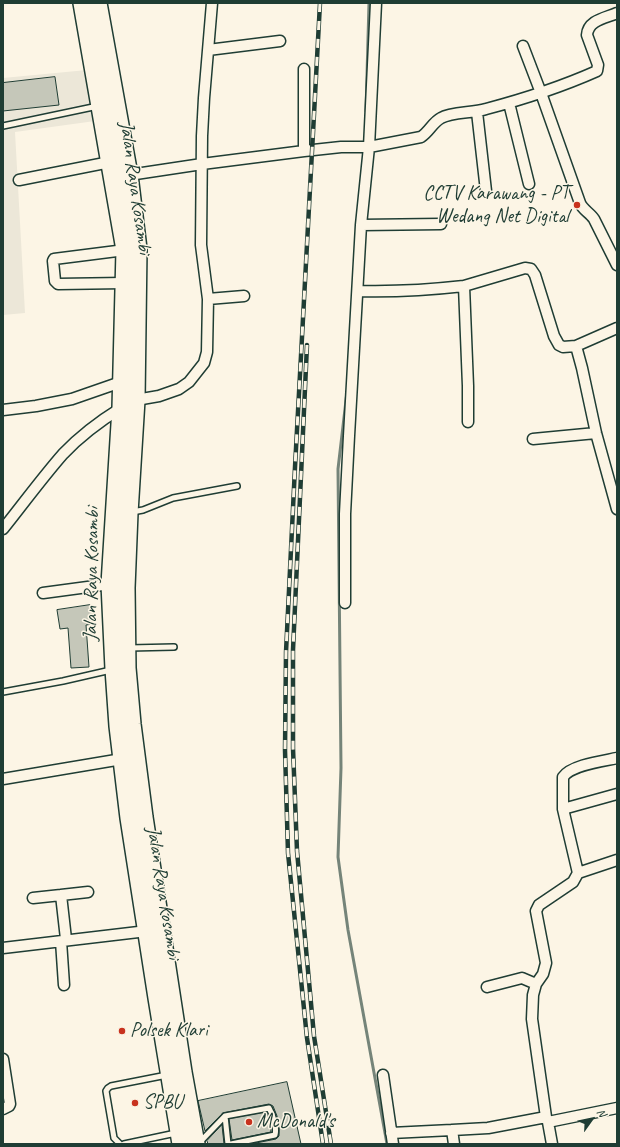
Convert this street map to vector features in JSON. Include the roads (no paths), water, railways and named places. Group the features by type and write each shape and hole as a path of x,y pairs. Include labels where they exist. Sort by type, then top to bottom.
{"highway":[{"name":"Jalan Raya Kosambi","path":"82,3 125,250 121,408 110,584 114,669 129,818 147,931 176,1073"},
{"name":"Jalan Raya Kosambi","path":"98,3 129,175 138,249 136,400 126,588 127,648 132,724 176,1073 187,1140"}],"street":[{"path":"136,400 159,396 179,389 190,382 204,363 207,352 208,299 201,245 202,164 204,98 212,3"},
{"path":"345,603 345,514 361,225 376,3"},
{"path":"129,175 304,151 366,147 421,137 428,133 441,118 477,112 509,103 541,93 596,71 598,65 587,35 588,29 594,22 617,13"},
{"path":"208,50 280,41"},
{"path":"523,46 581,206 590,213 594,219 617,265"},
{"path":"304,69 304,151"},
{"path":"509,103 529,184"},
{"path":"477,112 486,191"},
{"path":"19,180 110,162"},
{"path":"361,225 441,224"},
{"path":"124,283 58,284 55,281 53,261 54,259 125,250"},
{"path":"358,291 420,291 464,286 525,268 531,269 535,275 554,336 556,341 563,347 576,346 617,328"},
{"path":"464,286 468,422"},
{"path":"208,299 244,296"},
{"path":"576,346 596,433 617,509"},
{"path":"3,410 36,406 72,399 121,382"},
{"path":"3,529 63,454 88,432 121,408"},
{"path":"533,439 596,433"},
{"path":"43,593 110,584"},
{"path":"578,873 563,809 563,777 574,768 617,758"},
{"path":"3,779 122,759"},
{"path":"563,809 617,794"},
{"path":"552,1144 532,1019 532,995 536,984 543,974 546,963 537,916 537,908 572,882 578,873 617,860"},
{"path":"33,898 88,892"},
{"path":"61,895 64,985"},
{"path":"3,948 147,931"},
{"path":"488,987 517,979 525,979 536,984"},
{"path":"3,1059 10,1104 3,1109"},
{"path":"383,1075 393,1144"},
{"path":"391,1133 488,1128 617,1108"},
{"path":"452,1130 454,1144"}],"lane":[{"path":"3,126 100,106"},
{"path":"129,513 143,510 173,498 237,486"},
{"path":"127,648 174,647"},
{"path":"3,692 84,677 114,669"},
{"path":"120,1144 114,1138 106,1091 108,1088 176,1073"},
{"path":"124,1144 187,1140 225,1116 269,1108 276,1131 275,1135 230,1144 225,1116"}],"waterway":[{"path":"366,111 369,3"},
{"path":"347,392 338,469 341,768 338,857 348,930 387,1144"}],"railway":[{"path":"320,3 286,652 285,750 288,853 307,1038 323,1144"},
{"path":"307,345 293,650 293,748 297,851 314,1036 331,1144"}],"place":[{"name":"CCTV Karawang - PT Wedang Net Digital","path":"577,205"},
{"name":"Polsek Klari","path":"122,1031"},
{"name":"SPBU","path":"135,1103"},
{"name":"McDonald's","path":"249,1122"}]}
